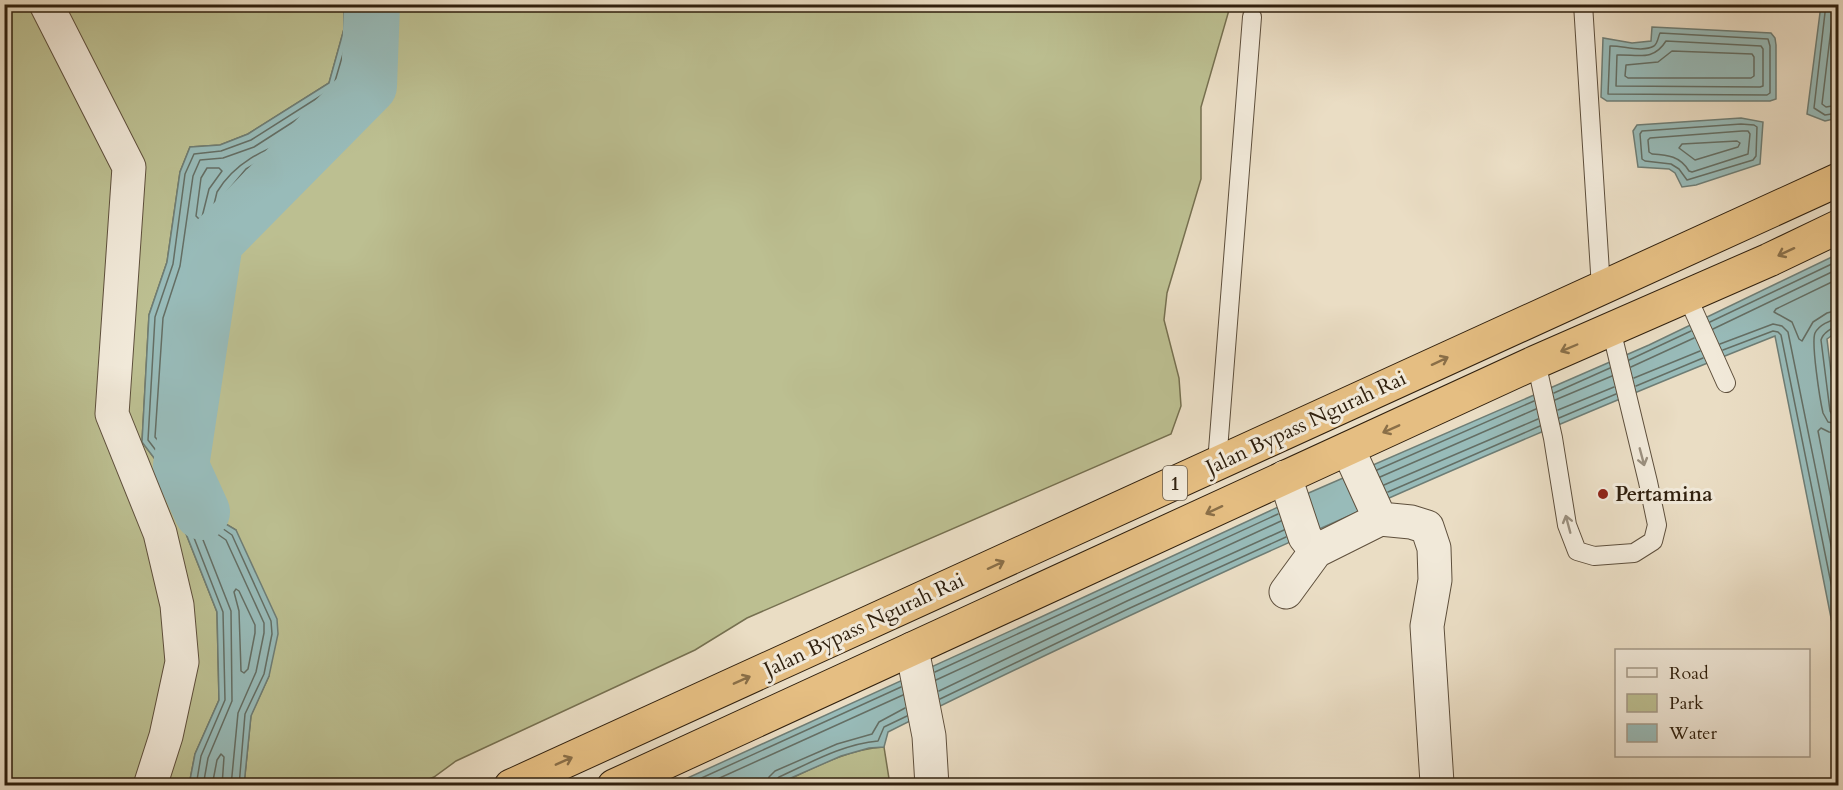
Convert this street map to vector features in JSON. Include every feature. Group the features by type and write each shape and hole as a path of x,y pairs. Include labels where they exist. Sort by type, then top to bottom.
{"highway":[{"name":"Jalan Bypass Ngurah Rai","path":"511,786 1839,180"},
{"name":"Jalan Bypass Ngurah Rai","path":"614,786 914,661 1288,484 1353,458 1539,372 1614,342 1839,227"}],"street":[{"path":"46,4 129,167 112,414 160,533 177,605 182,662 166,736 150,786"},
{"path":"1353,458 1378,513"},
{"path":"1288,484 1310,544"},
{"path":"1286,592 1310,544 1378,513 1426,527 1434,548 1435,580 1427,626 1437,783"},
{"path":"914,661 929,736 932,786"}],"lane":[{"path":"1583,4 1601,288"},
{"path":"1217,463 1252,16"},
{"path":"1690,303 1726,383"},
{"path":"1539,372 1553,438 1567,525 1577,551 1594,556 1634,553 1653,541 1656,525 1648,482 1614,342"}],"green space":[{"path":"5,5 344,5 344,29 329,83 248,134 220,145 190,147 180,172 167,262 149,315 142,442 158,463 217,612 219,700 195,754 189,785 5,786"},
{"path":"388,5 1233,5 1229,10 1201,107 1201,179 1167,293 1164,320 1179,378 1181,406 1171,434 747,618 695,650 456,761 434,777 414,785 244,785 251,715 269,676 236,530 224,523 199,480 177,419 230,197 250,174 263,166 341,131 385,35"},
{"path":"884,747 890,785 775,786 842,756"}],"water":[{"path":"344,5 388,5 373,100 341,131 250,174 230,197 177,419 199,480 224,523 236,530 277,619 278,634 269,676 251,716 244,785 189,785 195,754 219,700 217,612 158,463 142,442 149,315 167,262 180,172 190,147 220,145 248,134 329,83 344,29"},
{"path":"1821,5 1838,5 1838,118 1825,121 1807,114"},
{"path":"1652,27 1771,33 1776,45 1776,99 1770,101 1607,101 1601,97 1603,38 1632,43 1651,41"},
{"path":"1741,118 1763,122 1760,164 1696,185 1682,187 1675,173 1669,169 1638,167 1633,131 1637,125"},
{"path":"1838,254 1838,331 1827,339 1838,430 1838,653 1775,336 1511,445 1204,581 888,732 884,747 869,748 841,756 775,785 670,786 1304,495 1649,345"}],"waterway":[{"path":"202,512 181,466 215,242 369,86 372,4"}],"place":[{"name":"Pertamina","path":"1603,494"}]}
